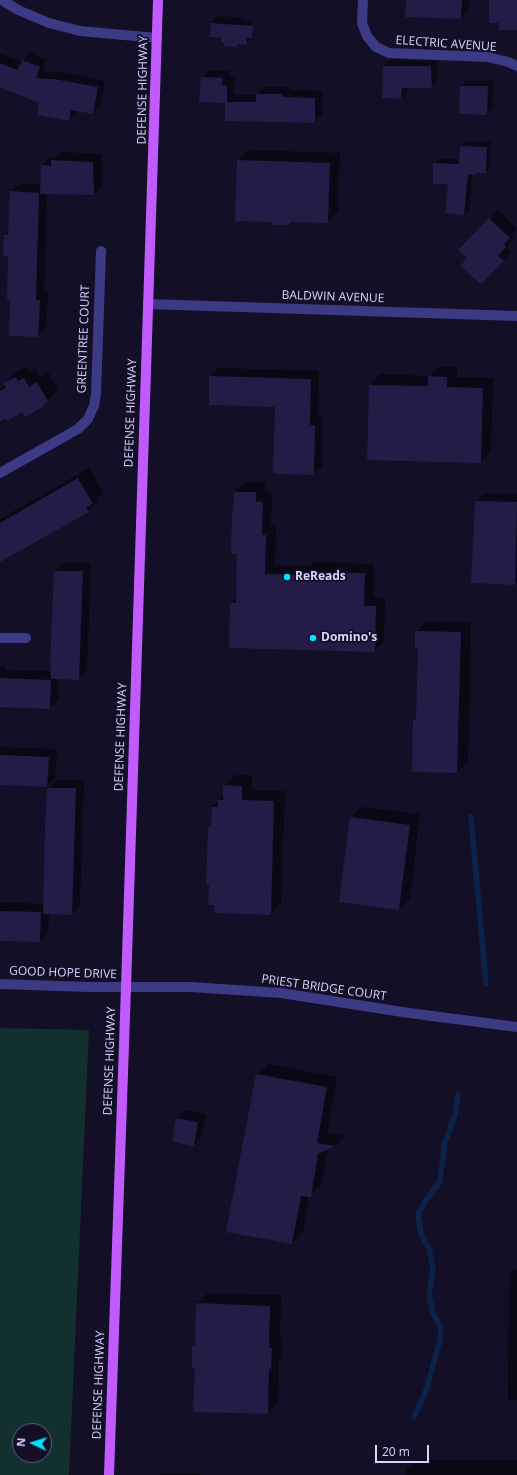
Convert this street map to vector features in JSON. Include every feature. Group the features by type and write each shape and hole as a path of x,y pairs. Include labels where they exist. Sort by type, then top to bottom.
{"main road":[{"name":"DEFENSE HIGHWAY","path":"109,1475 158,0"}],"street":[{"path":"2,0 18,10 48,23 80,31 157,38"},
{"name":"ELECTRIC AVENUE","path":"363,0 362,22 367,36 376,47 389,53 488,57 517,66"},
{"name":"GREENTREE COURT","path":"0,474 78,429 88,419 94,406 96,394 101,251"},
{"name":"BALDWIN AVENUE","path":"148,304 517,316"},
{"path":"0,638 26,638"},
{"name":"GOOD HOPE DRIVE","path":"0,984 126,987"},
{"name":"PRIEST BRIDGE COURT","path":"126,987 191,988 280,993 409,1013 517,1027"}],"green space":[{"path":"0,1028 89,1030 69,1475 0,1475"}],"building":[{"path":"406,0 462,0 461,19 405,17"},
{"path":"489,0 517,0 517,30 498,30 499,23 489,23"},
{"path":"211,23 253,26 252,38 247,38 247,45 238,44 238,47 224,46 224,43 221,42 221,37 210,37"},
{"path":"22,60 40,67 36,78 54,79 98,87 93,114 71,110 69,121 37,115 39,103 0,87 0,63 17,70"},
{"path":"383,66 431,66 432,88 402,88 401,99 382,98"},
{"path":"201,77 223,78 222,85 227,85 227,102 256,102 256,94 283,94 282,97 315,98 315,123 225,121 225,103 199,102"},
{"path":"460,86 488,86 487,115 459,114"},
{"path":"460,146 487,147 486,173 477,173 477,175 468,174 464,215 445,213 448,184 433,184 433,163 459,164"},
{"path":"51,160 93,162 94,195 40,194 41,165 51,166"},
{"path":"237,160 330,163 328,223 290,222 289,225 273,225 273,222 235,221"},
{"path":"10,191 39,193 36,300 40,300 38,337 9,336 10,300 7,300 8,256 3,256 4,235 8,235"},
{"path":"489,218 510,238 504,244 506,247 498,256 504,261 481,284 460,266 467,258 458,250"},
{"path":"209,376 311,379 310,425 315,425 314,475 273,474 275,407 209,405"},
{"path":"428,376 447,377 447,387 483,388 481,463 367,460 369,385 428,386"},
{"path":"16,377 18,381 24,378 29,387 37,382 48,401 43,404 44,406 25,417 22,412 7,421 5,419 0,422 0,391 6,388 3,384"},
{"path":"78,478 93,504 86,508 89,512 0,562 0,523"},
{"path":"234,492 256,492 256,502 263,502 262,535 266,535 265,574 302,575 302,572 365,573 364,606 376,606 375,652 229,648 230,603 236,603 237,554 231,554"},
{"path":"475,501 517,502 515,585 471,583"},
{"path":"54,571 83,571 79,680 51,679 50,665"},
{"path":"415,631 461,632 457,773 412,772 413,720 416,720 418,649 415,649"},
{"path":"0,678 51,680 50,709 0,707"},
{"path":"0,755 49,757 47,787 0,785"},
{"path":"223,785 242,786 242,800 274,801 271,915 214,913 214,905 208,905 209,885 206,885 208,827 211,827 212,807 218,807 218,800 223,800"},
{"path":"47,788 76,788 72,915 43,914"},
{"path":"350,817 410,825 399,910 339,902"},
{"path":"0,911 41,912 40,942 0,941"},
{"path":"256,1074 327,1087 317,1143 335,1146 318,1154 311,1197 301,1196 292,1244 226,1232"},
{"path":"176,1118 198,1122 194,1146 172,1142"},
{"path":"196,1303 270,1306 269,1348 272,1348 271,1369 269,1369 268,1414 193,1412 195,1368 192,1368 192,1346 195,1346"}],"waterway":[{"path":"471,817 486,984"},
{"path":"414,1417 427,1388 440,1339 441,1328 433,1313 429,1296 433,1268 429,1249 421,1234 418,1214 426,1200 439,1183 444,1145 455,1115 458,1094"}],"place":[{"name":"ReReads","path":"287,577"},
{"name":"Domino's","path":"313,638"}]}
